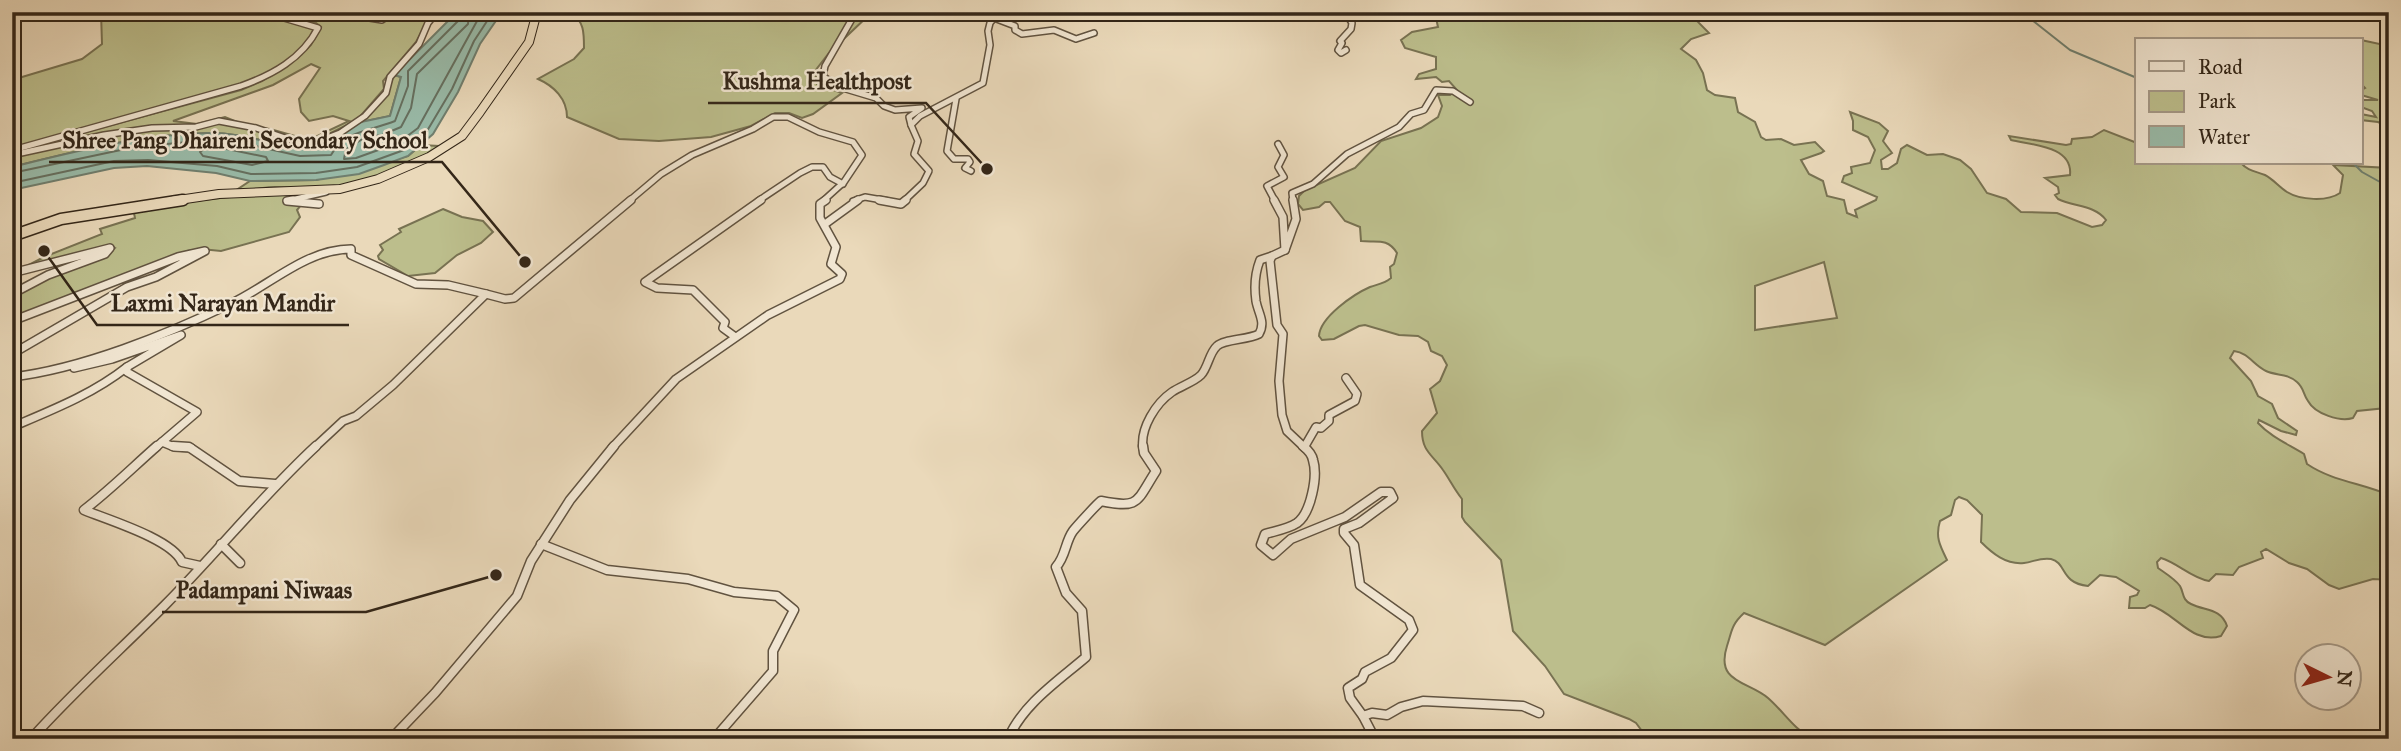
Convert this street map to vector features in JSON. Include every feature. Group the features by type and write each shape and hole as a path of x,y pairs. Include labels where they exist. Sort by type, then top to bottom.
{"highway":[{"path":"12,236 61,219 219,194 340,189 378,179 429,158 462,136 529,42 537,12"}],"street":[{"path":"12,152 142,117 259,81 298,56 318,29 284,18 290,12"},
{"path":"332,12 351,18 382,20 394,12"},
{"path":"12,152 104,135 152,128 196,127 219,121 256,128 300,144 314,143 340,132 365,116 386,93 390,77 419,44 428,23 437,12"},
{"path":"825,224 852,202 865,197 878,198 889,204 901,204 923,183 929,171 915,154 918,141 909,117 922,108 895,110 884,106 876,98 856,94 823,76 825,66 856,12"},
{"path":"911,125 920,116 983,83 990,45 988,31 999,12"},
{"path":"1345,12 1352,29 1341,38 1338,50 1341,53 1346,50"},
{"path":"994,18 1015,26 1015,30 1022,34 1052,30 1078,38 1094,33"},
{"path":"1008,739 1014,725 1041,695 1086,657 1082,611 1066,593 1056,567 1067,551 1073,531 1101,501 1125,506 1140,498 1156,471 1144,453 1142,441 1153,411 1170,393 1200,375 1217,346 1226,342 1248,340 1259,334 1263,324 1256,305 1256,275 1260,260 1285,250 1296,219 1292,193 1313,184 1355,148 1399,127 1411,114 1424,110 1436,90 1454,91 1469,102"},
{"path":"956,99 951,107 952,125 947,151 954,159 968,159 970,162 965,169 971,171"},
{"path":"60,368 234,303 305,262 335,249 351,249 351,255 416,284 448,285 505,299 514,298 661,174 692,155 753,129 778,115 819,132 853,142 859,147 862,155 855,170 820,204 820,218 836,247 831,264 842,274 840,279 768,315 734,336 676,379 630,428 570,500 541,544 517,596 435,693 391,739"},
{"path":"1278,144 1284,155 1278,167 1284,177 1268,183 1267,186 1283,218 1285,250"},
{"path":"734,336 723,328 723,318 709,309 693,289 657,288 645,282 690,248 812,167 823,167 830,177 843,184"},
{"path":"319,204 287,201 340,189"},
{"path":"12,273 110,248 106,254 48,275 12,294"},
{"path":"12,321 93,292 125,276 180,256 205,251 156,277 127,287 12,354"},
{"path":"1272,256 1271,291 1277,325 1283,334 1282,410 1288,435 1305,446 1312,457 1313,465 1307,508 1300,520 1265,534 1261,545 1268,553 1277,554 1291,539 1345,517 1381,492 1393,494 1390,500 1359,523 1345,528 1344,533 1356,552 1360,585 1409,620 1413,628 1412,633 1391,658 1365,671 1362,679 1348,688 1350,698 1375,739"},
{"path":"31,739 69,696 165,605 275,484 343,421 356,416 402,377 485,294"},
{"path":"12,377 60,368 89,366 181,335 108,381 57,408 12,427"},
{"path":"127,368 127,372 136,379 197,412 130,468 118,483 83,510 158,541 179,555 182,562 200,566"},
{"path":"1305,446 1317,428 1329,421 1329,415 1355,401 1357,394 1346,378"},
{"path":"162,442 174,447 189,447 239,481 275,484"},
{"path":"221,544 236,556 240,563"},
{"path":"541,544 559,548 571,557 600,568 687,579 736,593 766,593 789,603 794,610 774,651 773,671 715,739"},
{"path":"1363,716 1372,713 1387,715 1401,707 1423,701 1522,706 1539,713"}],"green space":[{"path":"101,12 289,12 282,19 314,28 306,45 293,58 260,78 105,125 42,141 41,144 241,90 262,81 301,55 311,45 321,27 316,23 288,16 294,12 328,12 352,20 363,18 385,21 397,12 432,12 416,42 383,81 384,89 357,120 315,141 306,143 278,133 219,120 196,126 152,127 114,132 38,150 110,135 193,128 215,122 259,131 304,146 324,140 332,147 301,148 225,134 184,134 110,144 12,167 12,80 82,59 102,44","holes":["311,64 320,68 299,99 301,112 309,121 333,116 349,121 309,140 270,129 247,126 225,117 197,124 173,121 273,85"]},
{"path":"571,12 870,14 829,53 815,71 817,84 842,93 813,114 802,118 789,113 775,113 751,126 711,137 659,141 619,139 567,117 565,104 558,94 538,79 574,59 584,48 582,28"},
{"path":"1480,12 1698,12 1697,21 1709,33 1691,39 1681,49 1696,60 1707,90 1715,95 1735,98 1738,112 1755,122 1761,137 1766,140 1781,139 1794,145 1815,142 1824,151 1801,160 1809,174 1823,181 1827,196 1844,200 1847,213 1857,217 1855,210 1877,197 1842,182 1844,176 1852,173 1851,167 1870,163 1875,150 1868,137 1853,130 1850,112 1879,123 1888,131 1883,141 1892,153 1881,160 1882,169 1888,169 1897,163 1901,149 1907,145 1927,155 1943,154 1960,160 1971,169 1987,193 2006,199 2021,212 2057,213 2092,227 2102,225 2106,220 2090,209 2058,199 2055,195 2059,193 2058,187 2045,178 2070,175 2065,158 2050,148 2011,140 2009,136 2066,145 2071,144 2072,139 2092,137 2104,130 2135,142 2135,164 2242,164 2268,177 2287,192 2314,199 2328,198 2340,193 2343,175 2333,165 2389,168 2389,398 2385,400 2386,408 2357,411 2353,418 2348,419 2328,416 2311,406 2301,387 2293,379 2266,371 2239,352 2234,351 2230,358 2251,381 2258,396 2272,404 2278,418 2297,431 2296,435 2281,431 2259,420 2258,423 2263,428 2304,454 2307,464 2317,470 2389,495 2389,580 2373,579 2339,589 2307,569 2289,563 2266,549 2261,552 2263,558 2239,567 2233,575 2216,574 2209,581 2161,558 2157,562 2158,568 2178,583 2186,600 2217,613 2224,620 2227,626 2221,636 2211,638 2193,632 2150,605 2145,608 2129,608 2130,597 2137,595 2139,591 2116,577 2100,575 2088,586 2073,581 2060,564 2051,559 2017,563 2000,557 1981,542 1982,515 1967,500 1959,497 1955,500 1951,515 1940,521 1939,541 1947,560 1825,645 1744,613 1734,625 1724,658 1729,674 1768,698 1812,739 1648,739 1636,723 1629,719 1564,694 1545,666 1513,631 1501,560 1465,522 1462,517 1462,499 1424,444 1422,431 1437,413 1430,389 1440,381 1447,365 1442,356 1431,351 1428,342 1418,336 1399,335 1365,325 1334,339 1322,340 1319,336 1325,321 1339,307 1363,290 1391,278 1390,267 1394,264 1397,253 1385,243 1361,241 1360,227 1345,221 1330,202 1303,210 1298,204 1299,196 1305,190 1355,168 1381,141 1421,128 1438,117 1442,106 1438,95 1450,95 1457,90 1449,81 1442,82 1436,77 1416,79 1419,74 1436,69 1436,57 1405,48 1401,40 1412,32 1438,27 1436,18 1440,14 1471,18","holes":["1824,262 1837,318 1755,330 1755,286"]},
{"path":"2362,40 2389,46 2389,127 2378,122 2362,120 2362,114 2376,117 2372,111 2362,107 2362,100 2378,100 2362,95 2362,90 2365,88 2362,85"},
{"path":"394,75 401,77 390,116 361,122 387,94"},
{"path":"421,145 438,146 403,168 351,183 318,189 238,189 250,181 316,180 408,156"},
{"path":"265,193 310,194 297,210 300,217 289,232 221,251 187,251 12,320 12,296 42,280 106,256 115,248 110,245 23,268 102,234 100,229 135,218 133,208"},
{"path":"443,209 462,217 483,221 493,232 435,273 408,276 379,259 378,256 383,250 380,245 401,232 399,229"}],"water":[{"path":"457,12 502,12 480,44 458,92 433,134 408,156 359,174 316,180 250,181 216,173 147,166 114,168 12,190 12,167 110,144 159,136 224,134 300,148 331,148 324,140 361,122 390,116 401,77 394,75"}],"waterway":[{"path":"1982,12 2032,20 2070,50 2135,77"},
{"path":"2354,164 2362,172 2389,187"}],"place":[{"name":"Kushma Healthpost","path":"987,169"},
{"name":"Laxmi Narayan Mandir","path":"44,251"},
{"name":"Shree Pang Dhaireni Secondary School","path":"525,262"},
{"name":"Padampani Niwaas","path":"496,575"}]}
